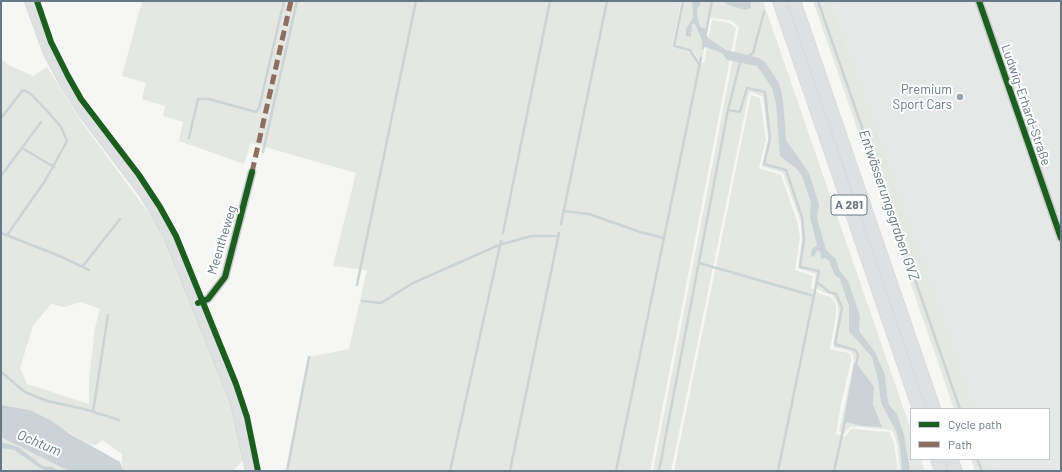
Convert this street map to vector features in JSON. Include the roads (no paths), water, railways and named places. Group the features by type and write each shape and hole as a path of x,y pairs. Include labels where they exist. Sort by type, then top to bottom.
{"highway":[{"name":"A 281","path":"779,1 919,408"},
{"name":"A 281","path":"794,1 934,408"},
{"path":"937,460 941,471"},
{"path":"951,460 956,471"}],"main road":[{"path":"30,1 49,53 62,78 84,113 145,194 169,235 198,303 236,402 249,453 251,471"}],"street":[{"name":"Ludwig-Erhard-Straße","path":"979,1 1061,238"},
{"name":"Meentheweg","path":"198,303 208,299 225,277 252,172"}],"water":[{"path":"692,1 699,1 701,4 697,9 697,14 700,27 707,29 706,32 708,38 726,50 759,58 765,62 779,83 783,99 786,140 809,173 819,205 817,218 826,250 836,259 839,270 848,281 860,316 859,331 875,352 885,375 889,405 897,414 904,435 910,471 902,471 900,447 896,431 881,403 878,380 872,357 849,331 849,306 840,279 835,275 829,261 825,258 821,259 820,251 817,250 814,257 811,256 812,249 817,245 810,217 811,203 802,176 797,169 780,156 776,103 772,88 757,66 727,60 723,54 702,46 702,40 695,24 692,24 691,37 686,36 686,29 693,18"},
{"path":"725,1 751,1 751,8 746,10 731,6 725,3"},
{"path":"854,363 857,364 874,387 873,404 882,427 862,426 846,422 843,424"},
{"name":"Ochtum","path":"1,405 30,410 50,420 70,434 120,462 122,468 128,471 69,471 1,437"},
{"path":"1,442 18,447 43,466 52,467 60,471 48,471 40,468 14,450 1,448"}],"waterway":[{"path":"189,138 198,99 209,99 256,112 259,108 284,1"},
{"path":"263,152 297,1"},
{"path":"357,285 416,1"},
{"path":"503,233 550,1"},
{"path":"561,224 607,1"},
{"path":"683,1 674,46 690,50 699,64"},
{"path":"706,32 712,1"},
{"name":"Entwässerungsgraben GVZ","path":"818,1 960,408"},
{"path":"746,58 753,53 764,12"},
{"path":"703,48 705,43"},
{"path":"616,471 701,58"},
{"path":"659,471 728,110 740,62"},
{"path":"728,110 740,112 747,88 765,92 770,139 764,164 786,170 802,217 804,240 800,267 819,271 778,471"},
{"path":"1,118 23,90 30,93 49,113 61,127 67,141 45,181 7,235"},
{"path":"1,176 41,122"},
{"path":"22,148 54,167"},
{"path":"563,211 589,214 640,232 664,238"},
{"path":"82,267 120,219"},
{"path":"1,233 62,257 89,270"},
{"path":"510,471 559,233"},
{"path":"362,301 381,303 413,283 499,245 531,236 559,236"},
{"path":"450,471 501,241"},
{"path":"699,263 814,296"},
{"path":"817,282 829,292 836,294 842,308 835,344 855,350 858,354 856,367"},
{"path":"93,412 108,315"},
{"path":"287,471 309,357"},
{"path":"1,372 25,392 47,401 84,409 119,420"},
{"path":"834,471 845,421"},
{"name":"Entwässerungsgraben GVZ","path":"977,460 982,471"}],"place":[{"name":"Premium Sport Cars","path":"960,97"}]}
